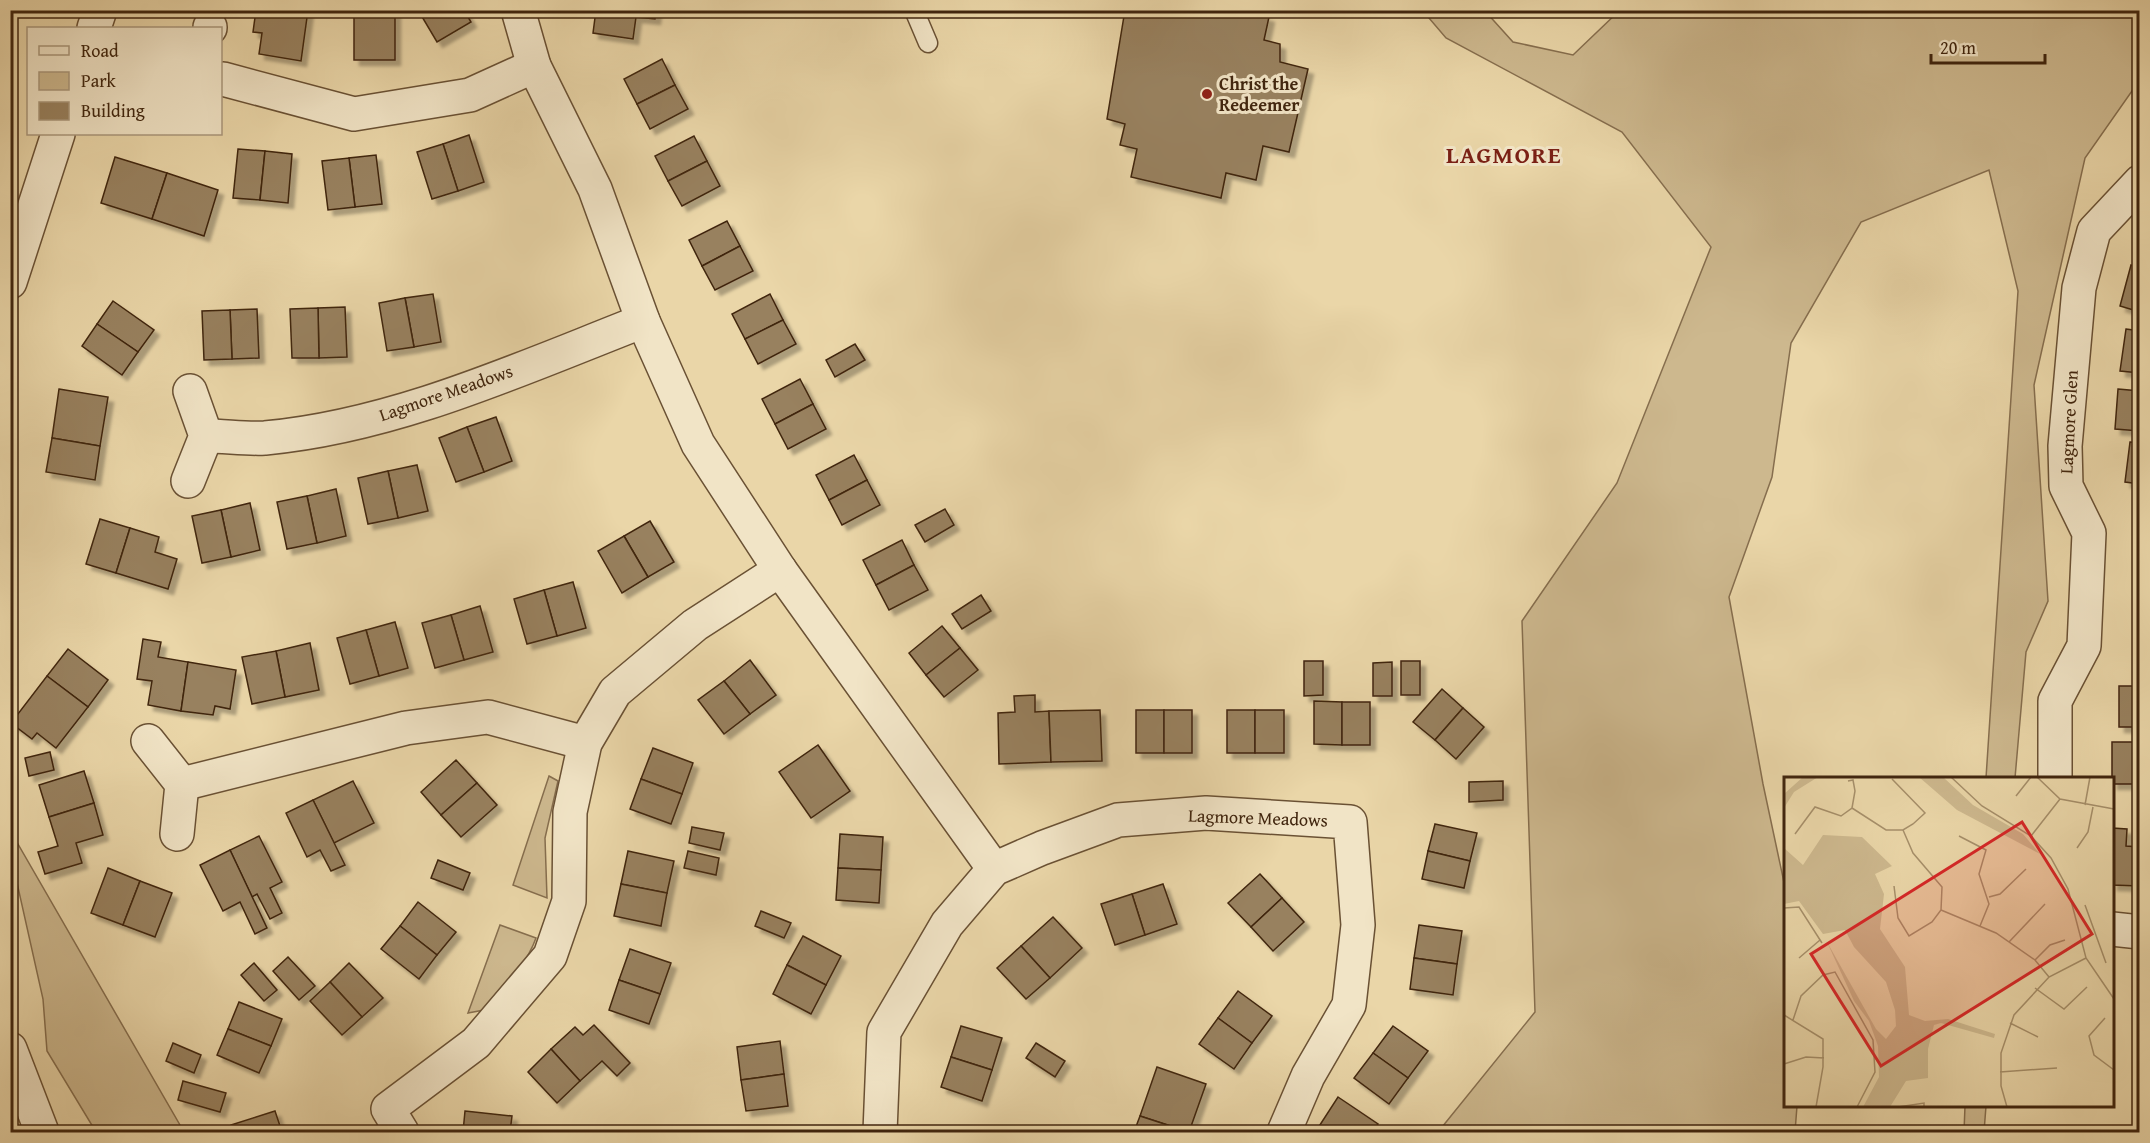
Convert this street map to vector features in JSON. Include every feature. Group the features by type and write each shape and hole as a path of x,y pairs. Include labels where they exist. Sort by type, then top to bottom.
{"street":[{"path":"94,27 100,10"},
{"path":"518,10 534,66 594,189 643,321 698,444 780,570 994,869"},
{"path":"222,77 354,114 470,95 534,66"},
{"path":"10,282 58,135"},
{"name":"Lagmore Glen","path":"2055,777 2055,700 2084,646 2089,533 2066,486 2064,446 2079,288 2094,231 2139,182"},
{"name":"Lagmore Meadows","path":"206,436 263,438 345,425 389,414 421,405 643,321"},
{"path":"188,481 206,436 190,392"},
{"path":"402,1132 388,1108 476,1042 550,956 569,901 570,812 585,743 615,692 694,626 780,570"},
{"path":"182,784 406,728 488,717 585,743"},
{"path":"148,741 182,784 177,834"},
{"name":"Lagmore Meadows","path":"880,1132 884,1032 947,924 994,869 1042,848 1118,820 1206,813 1350,822 1358,925 1349,1005 1308,1076 1284,1132"},
{"path":"2114,929 2139,932"},
{"path":"10,1049 42,1132"}],"lane":[{"path":"914,10 928,43"}],"path":[{"path":"2139,1070 2139,1078"}],"green space":[{"path":"1423,11 1485,11 1513,42 1573,55 1619,11 2139,11 2139,81 2085,158 2034,385 2048,601 2026,652 2015,777 1986,777 2018,291 1989,170 1861,222 1791,343 1772,477 1729,597 1763,784 1784,882 1784,1107 1797,1107 1795,1132 1438,1132 1535,1012 1522,621 1617,483 1711,247 1622,132 1446,38"},
{"path":"549,776 558,781 545,838 547,898 513,885"},
{"path":"10,832 184,1132 96,1132 47,1051 43,999 11,856"},
{"path":"500,925 536,938 520,967 484,1010 468,1013"},
{"path":"1965,1107 1986,1107 1984,1132 1964,1132"}],"building":[{"path":"256,10 308,10 301,61 259,54 262,33 253,32"},
{"path":"418,10 464,10 471,22 437,42"},
{"path":"596,10 656,10 655,19 636,17 633,39 593,33"},
{"name":"Christ the Redeemer","path":"1125,10 1245,10 1269,17 1264,40 1280,44 1280,62 1308,69 1289,152 1263,146 1256,180 1226,173 1221,198 1131,177 1137,149 1120,145 1125,124 1107,119"},
{"path":"354,12 395,12 395,60 354,60"},
{"path":"662,59 675,85 637,104 624,79"},
{"path":"675,85 688,109 650,129 637,104"},
{"path":"469,135 484,182 458,191 443,144"},
{"path":"694,136 707,161 668,181 655,156"},
{"path":"443,144 458,191 432,199 417,152"},
{"path":"238,149 265,151 260,200 233,198"},
{"path":"265,151 292,154 288,203 260,200"},
{"path":"376,155 382,204 355,207 349,158"},
{"path":"115,157 167,173 152,219 101,203"},
{"path":"349,158 355,207 328,210 322,161"},
{"path":"707,161 720,186 682,206 668,181"},
{"path":"167,173 218,190 204,236 152,219"},
{"path":"727,221 740,246 702,266 689,240"},
{"path":"740,246 753,271 715,290 702,266"},
{"path":"2131,265 2140,268 2140,312 2120,306"},
{"path":"433,294 441,342 414,347 405,298"},
{"path":"770,294 783,320 745,339 732,314"},
{"path":"405,298 414,347 387,351 379,303"},
{"path":"113,301 154,330 138,352 97,324"},
{"path":"345,307 347,357 319,358 318,308"},
{"path":"318,308 319,358 292,358 290,309"},
{"path":"257,309 259,358 232,359 230,310"},
{"path":"230,310 232,359 204,360 202,311"},
{"path":"783,320 796,344 758,364 745,339"},
{"path":"97,324 138,352 122,375 82,346"},
{"path":"2126,329 2140,331 2140,373 2120,371"},
{"path":"855,344 865,360 835,377 826,360"},
{"path":"800,379 813,404 775,424 762,399"},
{"path":"59,389 108,397 100,446 52,438"},
{"path":"2118,389 2140,391 2140,431 2115,429"},
{"path":"813,404 826,429 788,449 775,424"},
{"path":"496,417 512,461 484,472 467,427"},
{"path":"467,427 484,472 456,482 439,438"},
{"path":"52,438 100,446 95,480 46,472"},
{"path":"2130,442 2140,443 2140,484 2125,482"},
{"path":"854,455 867,480 829,500 816,475"},
{"path":"417,465 428,511 398,518 388,471"},
{"path":"388,471 398,518 368,524 358,478"},
{"path":"867,480 880,505 842,525 829,500"},
{"path":"336,489 346,536 317,543 307,496"},
{"path":"307,496 317,543 287,549 277,502"},
{"path":"250,503 260,550 231,557 221,510"},
{"path":"945,509 954,525 925,542 915,525"},
{"path":"221,510 231,557 202,563 192,516"},
{"path":"100,519 130,528 116,573 86,564"},
{"path":"650,521 674,562 648,577 624,536"},
{"path":"130,528 159,537 155,552 177,559 168,589 116,573"},
{"path":"624,536 648,577 622,593 598,551"},
{"path":"902,540 914,565 876,585 863,560"},
{"path":"914,565 928,590 889,610 876,585"},
{"path":"573,582 586,628 557,636 544,590"},
{"path":"544,590 557,636 527,644 514,599"},
{"path":"981,595 991,611 962,629 952,614"},
{"path":"480,606 493,652 464,660 451,615"},
{"path":"451,615 464,660 435,668 422,623"},
{"path":"395,622 408,668 379,676 366,630"},
{"path":"942,626 960,648 926,675 909,653"},
{"path":"366,630 379,676 350,684 337,638"},
{"path":"2137,632 2140,632 2140,670 2135,669"},
{"path":"143,639 161,642 158,657 188,662 181,711 148,705 152,681 137,679"},
{"path":"310,643 319,690 285,697 276,651"},
{"path":"960,648 978,670 944,697 926,675"},
{"path":"68,649 108,680 88,707 47,676"},
{"path":"276,651 285,697 252,704 242,657"},
{"path":"750,660 776,695 750,714 724,681"},
{"path":"1304,661 1323,661 1323,695 1304,696"},
{"path":"1401,661 1420,661 1420,695 1401,695"},
{"path":"188,662 236,670 230,709 215,706 213,715 181,711"},
{"path":"1392,662 1392,696 1373,696 1373,663"},
{"path":"47,676 88,707 56,748 37,733 32,739 11,723"},
{"path":"724,681 750,714 724,734 698,700"},
{"path":"2119,686 2140,686 2140,727 2119,727"},
{"path":"1442,689 1463,708 1435,740 1413,722"},
{"path":"1035,695 1035,712 1049,711 1051,762 999,764 998,713 1015,712 1014,696"},
{"path":"1314,701 1342,702 1342,745 1314,744"},
{"path":"1342,702 1370,702 1370,745 1342,745"},
{"path":"1463,708 1484,727 1456,759 1435,740"},
{"path":"1100,710 1102,761 1051,762 1049,711"},
{"path":"1136,710 1164,710 1164,753 1136,753"},
{"path":"1164,710 1192,710 1192,753 1164,753"},
{"path":"1227,710 1255,710 1255,753 1227,753"},
{"path":"1255,710 1284,710 1284,753 1255,753"},
{"path":"2112,742 2140,742 2140,784 2114,784 2114,777 2112,777"},
{"path":"818,745 850,791 811,818 779,772"},
{"path":"653,748 693,763 682,794 641,779"},
{"path":"50,752 54,770 29,776 25,758"},
{"path":"456,760 477,783 441,815 421,792"},
{"path":"84,771 94,803 49,817 39,785"},
{"path":"641,779 682,794 671,824 630,809"},
{"path":"353,781 374,823 334,843 313,800"},
{"path":"1503,781 1503,800 1469,802 1469,782"},
{"path":"477,783 497,805 461,837 441,815"},
{"path":"313,800 345,865 331,871 320,850 307,857 286,813"},
{"path":"94,803 103,835 76,843 82,863 45,874 38,852 58,846 49,817"},
{"path":"1435,824 1477,833 1470,861 1428,851"},
{"path":"692,827 724,833 720,850 689,843"},
{"path":"2114,828 2127,829 2126,846 2140,847 2140,886 2114,885"},
{"path":"840,834 883,837 881,870 838,868"},
{"path":"259,836 282,882 270,888 282,913 270,919 257,894 252,897 230,850"},
{"path":"230,850 267,928 255,934 240,902 223,911 200,865"},
{"path":"628,851 674,861 667,893 621,884"},
{"path":"688,851 719,858 716,875 684,868"},
{"path":"1428,851 1470,861 1464,888 1422,879"},
{"path":"438,860 470,873 463,890 431,878"},
{"path":"108,868 140,881 123,925 91,913"},
{"path":"838,868 881,870 879,903 836,900"},
{"path":"1260,874 1282,898 1251,927 1228,903"},
{"path":"140,881 172,893 155,937 123,925"},
{"path":"621,884 667,893 661,926 614,916"},
{"path":"1163,884 1177,924 1145,935 1132,894"},
{"path":"1132,894 1145,935 1115,945 1101,904"},
{"path":"1282,898 1304,922 1273,951 1251,927"},
{"path":"418,902 456,932 437,955 400,926"},
{"path":"761,911 791,923 784,938 755,926"},
{"path":"1053,917 1082,948 1050,978 1021,946"},
{"path":"1419,925 1462,931 1457,964 1414,958"},
{"path":"400,926 437,955 419,979 381,949"},
{"path":"803,936 841,956 826,985 787,965"},
{"path":"1021,946 1050,978 1026,999 997,968"},
{"path":"630,949 671,963 660,994 619,980"},
{"path":"288,957 315,986 299,1000 273,971"},
{"path":"1414,958 1457,964 1453,995 1410,989"},
{"path":"254,963 277,990 264,1001 241,975"},
{"path":"349,963 383,998 362,1017 330,982"},
{"path":"787,965 826,985 811,1014 773,994"},
{"path":"619,980 660,994 649,1024 609,1010"},
{"path":"330,982 362,1017 342,1035 310,1001"},
{"path":"1238,991 1272,1016 1252,1043 1218,1018"},
{"path":"239,1002 282,1019 271,1046 228,1029"},
{"path":"1218,1018 1252,1043 1234,1069 1199,1044"},
{"path":"594,1025 630,1063 617,1076 602,1061 580,1081 551,1049 575,1027 583,1035"},
{"path":"961,1026 1002,1038 992,1070 951,1057"},
{"path":"1393,1026 1428,1051 1408,1078 1373,1053"},
{"path":"228,1029 271,1046 259,1073 217,1055"},
{"path":"780,1041 784,1074 741,1080 737,1047"},
{"path":"173,1043 201,1055 194,1073 166,1061"},
{"path":"1036,1043 1065,1061 1055,1077 1026,1058"},
{"path":"551,1049 580,1081 557,1103 528,1072"},
{"path":"1373,1053 1408,1078 1389,1104 1354,1078"},
{"path":"951,1057 992,1070 982,1101 941,1087"},
{"path":"1157,1067 1206,1084 1189,1132 1140,1116"},
{"path":"784,1074 788,1106 746,1111 741,1080"},
{"path":"183,1081 226,1093 220,1112 178,1100"},
{"path":"1338,1097 1378,1124 1373,1132 1316,1131"},
{"path":"275,1111 282,1132 233,1132 231,1125"},
{"path":"465,1111 512,1116 510,1132 463,1132"},
{"path":"1140,1116 1189,1132 1134,1132"}],"place":[{"name":"Christ the Redeemer","path":"1207,94"}],"district":[{"name":"LAGMORE","path":"1504,155"}]}
